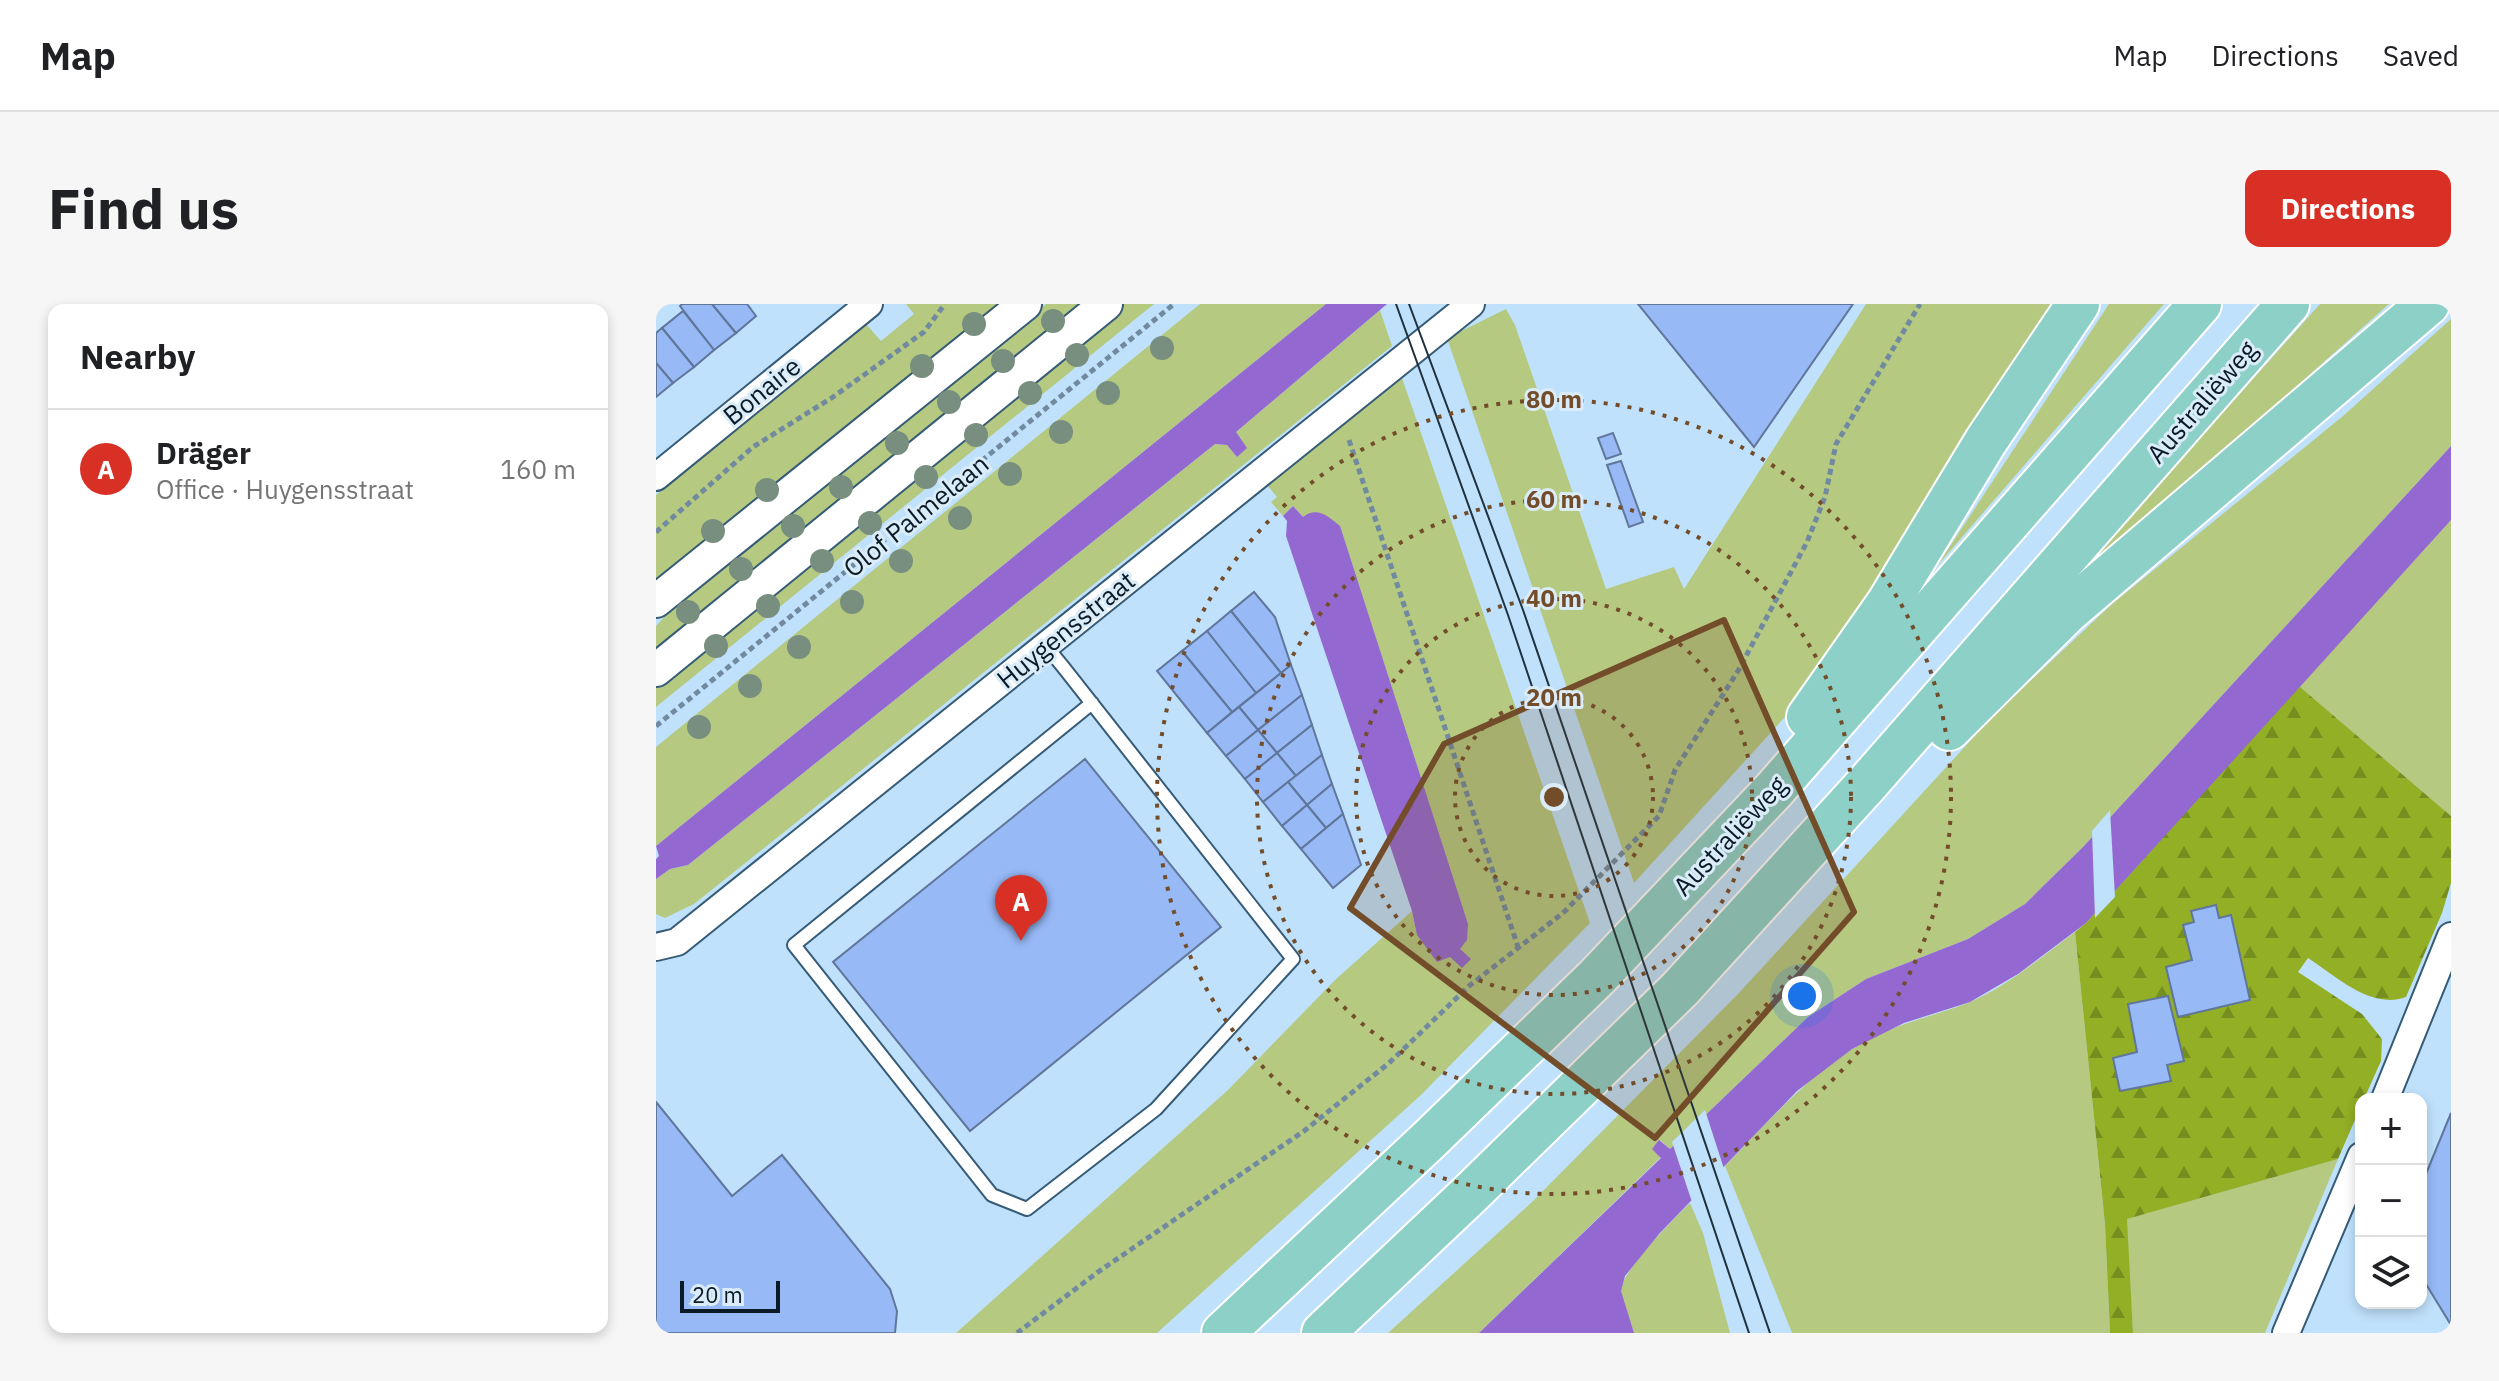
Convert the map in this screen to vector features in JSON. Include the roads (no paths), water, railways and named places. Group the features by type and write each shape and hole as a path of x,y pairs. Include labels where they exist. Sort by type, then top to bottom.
{"main road":[{"path":"1774,790 1813,706 1888,603 1986,441 2078,304"},
{"name":"Australiëweg","path":"1223,1333 1597,977 1774,790 2200,304"},
{"name":"Australiëweg","path":"1323,1333 1680,989 1866,785 2288,304"},
{"path":"1866,785 1925,754 2067,612 2428,304"}],"street":[{"name":"Bonaire","path":"656,477 869,304"},
{"path":"656,601 1025,304"},
{"name":"Olof Palmelaan","path":"656,670 1106,304"},
{"name":"Huygensstraat","path":"656,947 677,942 1471,304"},
{"path":"2387,1093 2451,936"},
{"path":"2286,1333 2357,1165"}],"lane":[{"path":"1046,646 1092,703 1293,959 1156,1109 1027,1209 992,1195 794,945 1092,703"}],"tram line":[{"path":"1396,304 1508,615 1749,1333"},
{"path":"1409,304 1523,610 1770,1333"}],"place":[{"name":"Dräger","path":"1021,941"}]}
